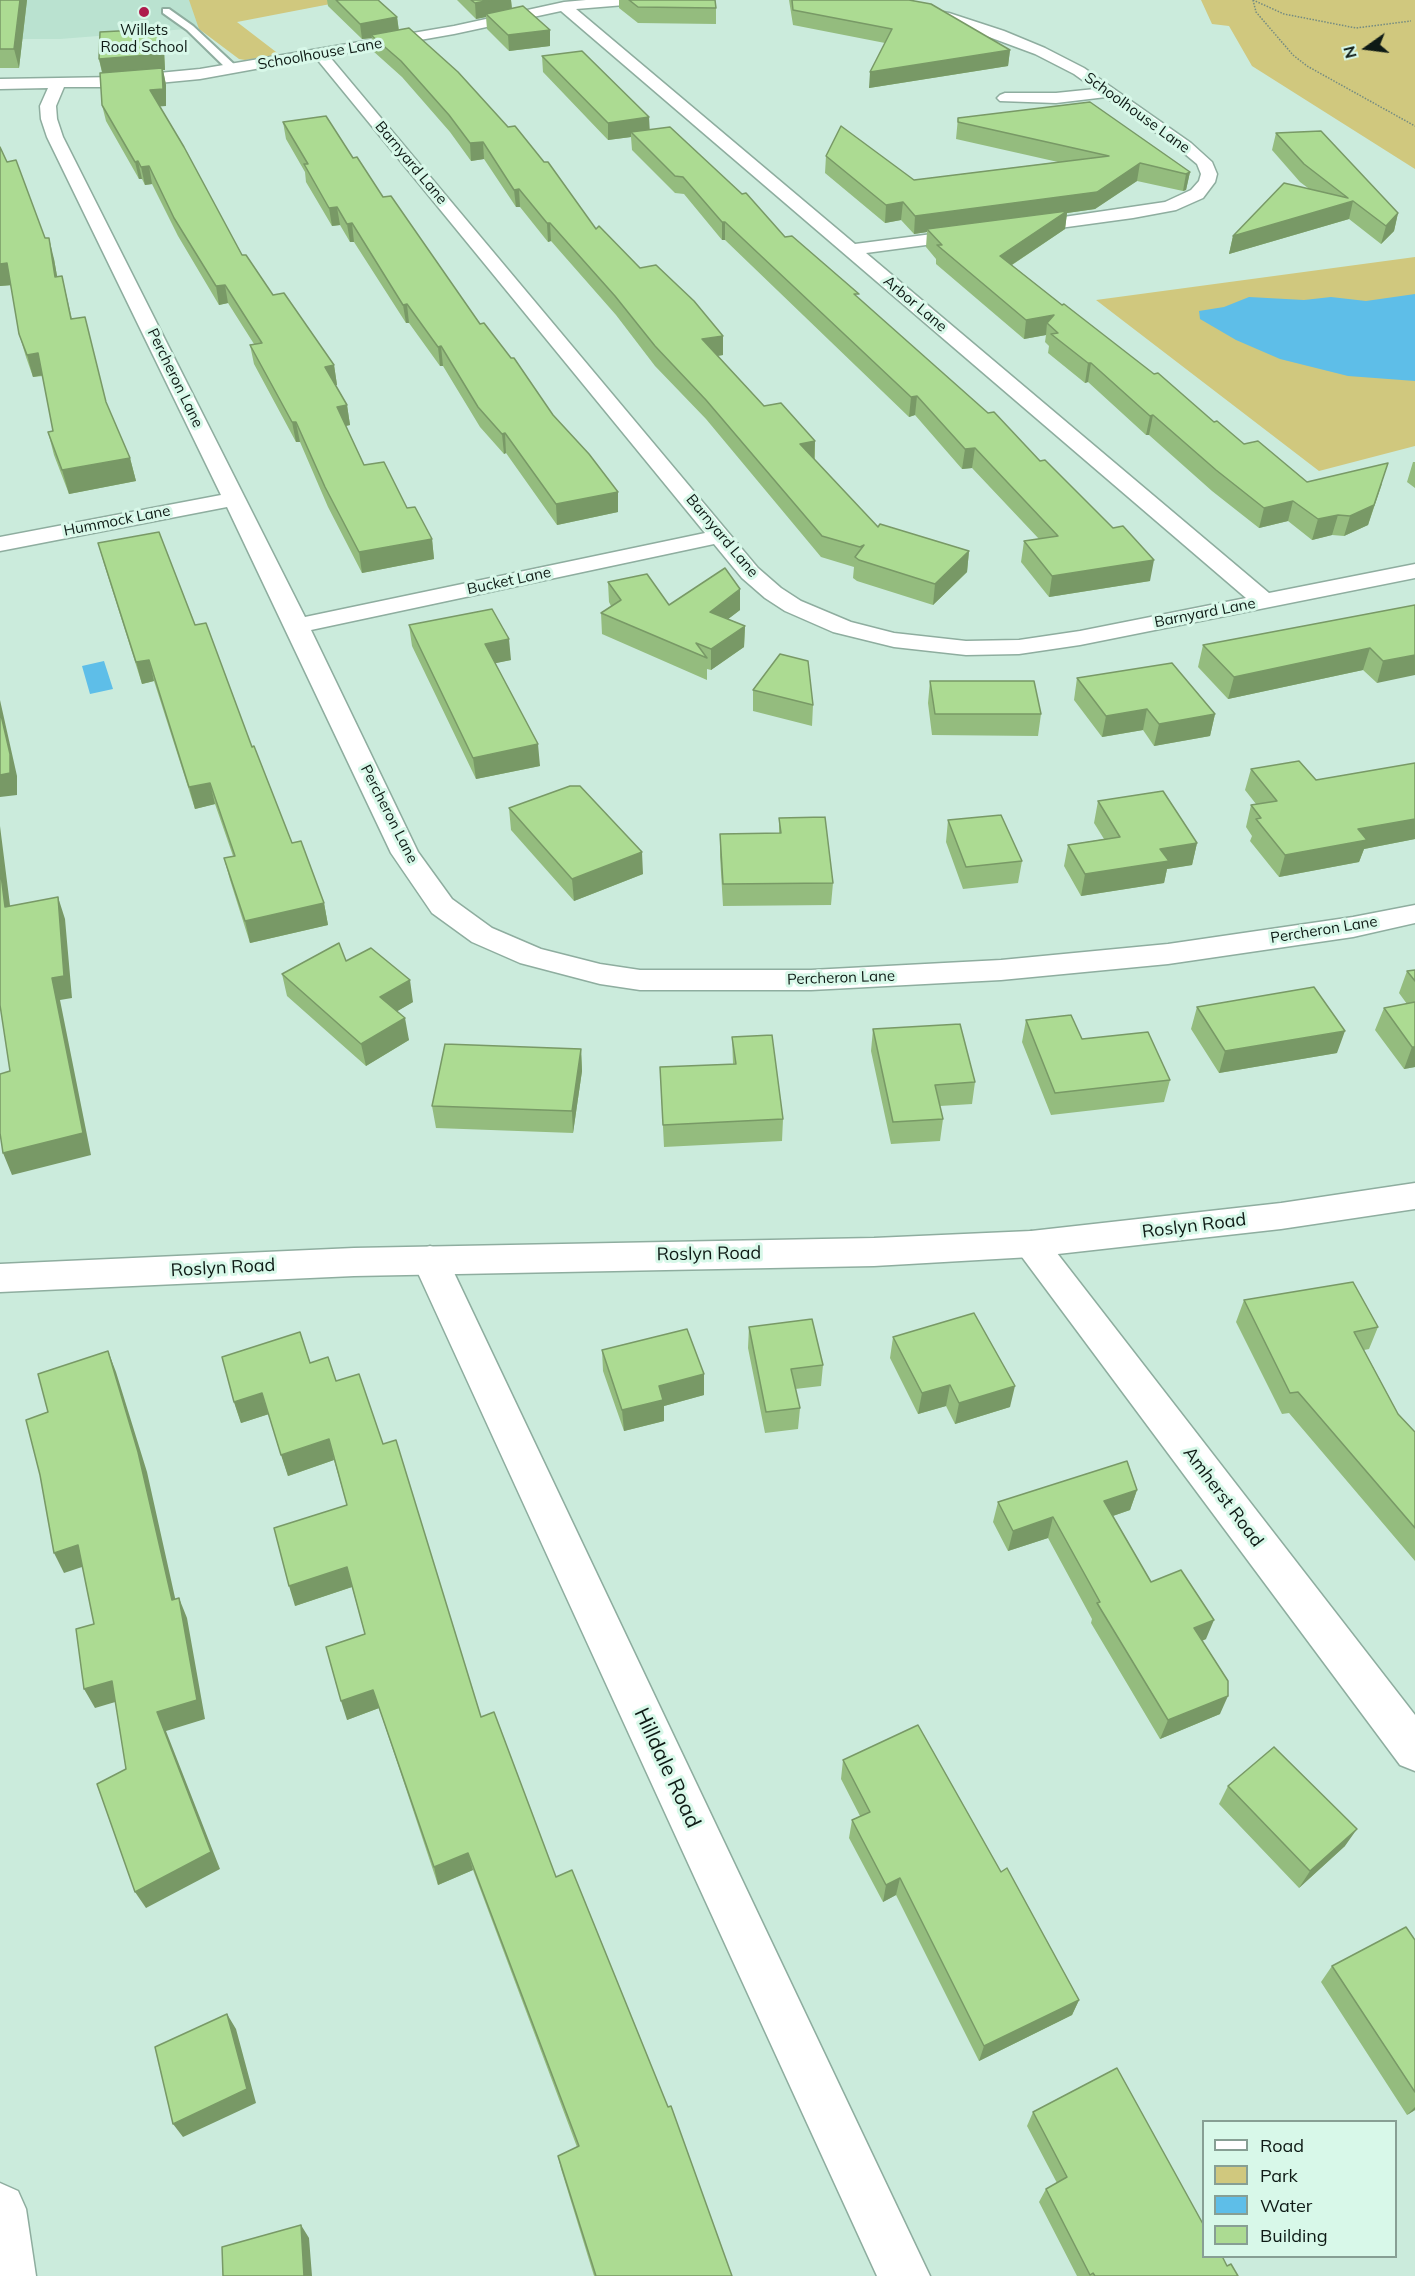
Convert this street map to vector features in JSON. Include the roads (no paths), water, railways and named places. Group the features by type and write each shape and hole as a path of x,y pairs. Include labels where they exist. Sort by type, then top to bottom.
{"street":[{"name":"Schoolhouse Lane","path":"0,84 156,79 233,69 454,30 564,6 637,0"},
{"name":"Schoolhouse Lane","path":"836,0 920,11 999,34 1040,51 1079,71 1109,92 1204,162 1209,174 1207,182 1188,200 1170,206 1133,213 851,250"},
{"name":"Arbor Lane","path":"564,6 1265,602"},
{"name":"Barnyard Lane","path":"320,54 750,573 773,593 793,606 842,627 922,644 966,648 1019,647 1080,638 1415,571"},
{"name":"Percheron Lane","path":"58,83 48,112 55,137 297,626 405,853 442,906 482,934 521,952 600,974 640,980 811,980 1001,970 1168,954 1353,927 1415,914"},
{"path":"1005,98 1056,98 1109,92"},
{"name":"Hummock Lane","path":"0,544 234,499"},
{"name":"Bucket Lane","path":"297,626 721,536"},
{"name":"Roslyn Road","path":"0,1278 430,1260 874,1252 1031,1244 1281,1216 1415,1196"},
{"name":"Amherst Road","path":"1031,1244 1415,1750"},
{"name":"Hilldale Road","path":"430,1260 903,2276"},
{"path":"0,2209 10,2276"}],"lane":[{"path":"166,11 190,28 233,69"}],"water":[{"path":"1415,294 1415,381 1348,376 1280,359 1236,340 1200,319 1199,311 1224,307 1249,297 1304,300 1331,297 1366,301"},
{"path":"104,661 113,689 90,694 82,666"}],"place":[{"name":"Willets Road School","path":"144,12"}]}
